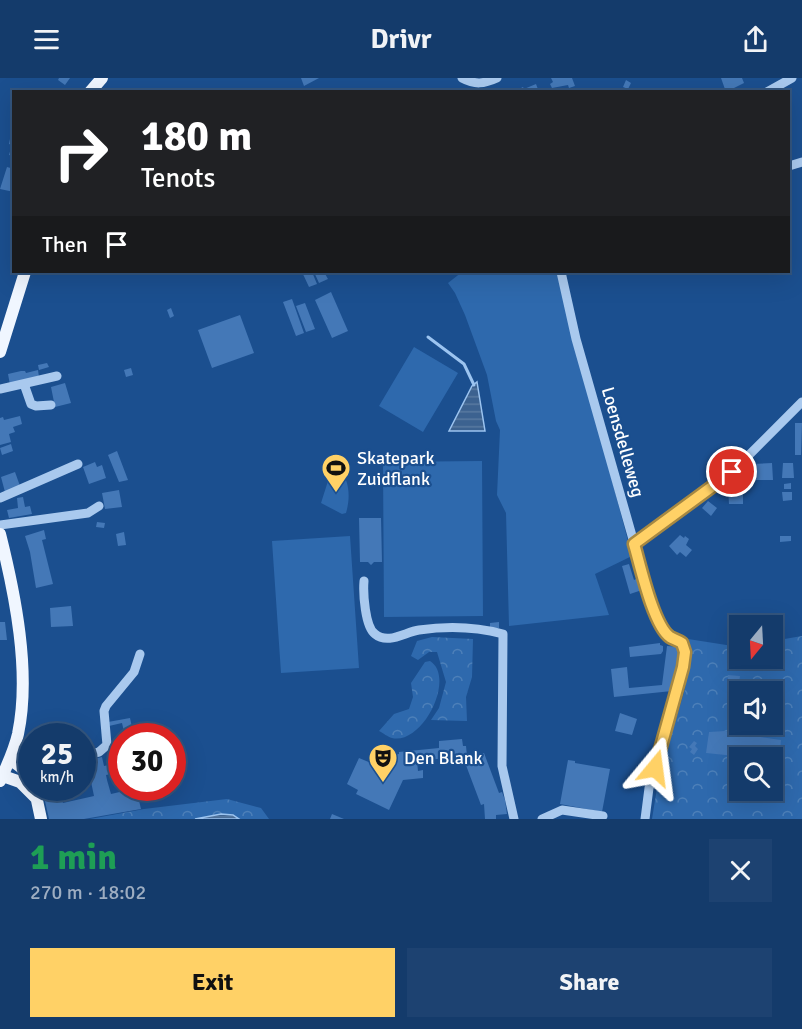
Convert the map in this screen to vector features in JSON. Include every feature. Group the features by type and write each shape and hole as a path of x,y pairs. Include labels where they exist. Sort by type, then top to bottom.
{"main road":[{"path":"92,90 102,78"},
{"path":"0,352 25,273"},
{"path":"0,534 10,580 23,668 18,733 1,778 18,782"},
{"path":"10,759 18,765"},
{"path":"37,801 40,819"}],"street":[{"path":"462,78 479,83 497,78"},
{"path":"771,90 792,78"},
{"name":"Loensdelleweg","path":"561,273 576,339 650,599 660,622 670,637 682,643 685,652 683,667 649,788 645,819"},
{"path":"0,389 57,376"},
{"path":"24,384 32,404 51,405"},
{"path":"634,544 732,472 802,402"},
{"path":"0,498 78,464"},
{"path":"0,525 88,513 99,506"},
{"path":"364,581 369,628 376,636 393,638 420,629 474,628 503,634 502,766 514,819"},
{"path":"96,753 107,745 104,711 106,706 134,672 140,654"},
{"path":"542,819 562,810 603,816"}],"green space":[{"path":"461,273 557,273 632,556 595,574 609,615 509,626 506,513 497,495 500,430 496,421 487,375 465,315 448,283"},
{"path":"414,347 458,373 423,432 379,406"},
{"path":"482,461 483,616 384,617 383,462"},
{"name":"Skatepark Zuidflank","path":"342,478 346,480 349,497 346,513 342,514 321,503 328,481"},
{"path":"350,536 359,668 281,673 272,541"},
{"path":"802,636 802,819 652,819 659,776 685,689 690,645 688,639 729,645 729,669 783,669 783,639"},
{"path":"432,637 473,639 472,677 466,697 467,721 431,720 439,708 446,682 437,652 429,652 418,660 411,656 417,641"},
{"path":"430,661 437,669 438,694 425,721 415,731 404,737 392,738 379,731 394,714 409,709 413,697 411,683 425,662"},
{"path":"227,799 261,808 269,819 90,819 144,809"}],"shaded area":[{"path":"477,382 485,431 449,431 472,386"},
{"path":"221,814 233,815 239,819 195,819"}],"building":[{"path":"59,78 70,78 65,85 58,80"},
{"path":"301,78 319,78 304,86"},
{"path":"551,78 572,78 575,86 552,88"},
{"path":"721,78 742,78 744,83 725,90"},
{"path":"626,80 631,83 628,89 623,87"},
{"path":"536,84 538,90 517,90 523,87 524,89"},
{"path":"7,167 12,168 12,192 0,189"},
{"path":"302,273 312,273 317,284 309,287"},
{"path":"314,273 325,273 328,279 319,283"},
{"path":"331,292 348,331 332,338 315,300"},
{"path":"292,299 304,333 296,336 283,302"},
{"path":"305,303 315,329 306,332 296,306"},
{"path":"171,308 174,316 170,318 167,310"},
{"path":"240,315 254,353 212,368 198,330"},
{"path":"47,363 49,367 39,370 38,365"},
{"path":"131,368 133,375 126,377 124,370"},
{"path":"38,370 39,377 10,385 8,374"},
{"path":"65,383 71,403 55,407 51,387"},
{"path":"20,416 22,424 13,427 15,432 9,434 11,442 0,445 0,418 3,417 4,420"},
{"path":"795,423 802,423 801,455 795,455"},
{"path":"11,444 13,451 2,455 0,448"},
{"path":"117,451 128,480 119,482 108,455"},
{"path":"95,462 97,467 102,465 106,478 89,484 83,467"},
{"path":"772,463 773,480 752,480 751,464"},
{"path":"783,463 793,463 794,478 782,478"},
{"path":"15,472 20,486 5,492 1,477"},
{"path":"791,483 791,489 784,489 784,484"},
{"path":"743,487 743,504 729,504 728,488"},
{"path":"119,490 122,507 105,509 102,493"},
{"path":"782,492 792,492 792,500 783,501"},
{"path":"23,497 25,507 30,506 32,514 9,518 7,510 18,508 17,498"},
{"path":"708,501 717,508 711,516 702,508"},
{"path":"359,518 381,518 382,562 374,562 371,565 368,562 360,562"},
{"path":"97,522 105,523 104,528 96,527"},
{"path":"44,530 46,539 42,540 53,584 36,588 25,536"},
{"path":"124,532 126,545 118,546 116,534"},
{"path":"680,535 689,539 686,545 692,550 686,557 680,552 677,555 669,546"},
{"path":"780,536 791,536 791,541 780,542"},
{"path":"629,564 634,580 638,578 642,590 630,594 622,566"},
{"path":"71,606 73,626 51,627 50,608"},
{"path":"0,622 5,622 7,640 0,640"},
{"path":"499,622 499,628 490,628 490,623"},
{"path":"660,643 663,646 661,654 630,657 629,647"},
{"path":"667,646 680,647 672,691 614,697 611,669 627,667 629,688 662,685"},
{"path":"728,675 740,676 739,681 728,683"},
{"path":"620,713 637,719 632,735 615,731"},
{"path":"130,718 131,723 108,723"},
{"path":"725,731 729,732 729,735 781,740 780,747 729,747 729,755 706,753 709,732"},
{"path":"462,739 463,746 466,746 467,756 417,761 418,771 423,770 423,778 403,780 389,810 356,794 358,790 347,784 359,758 371,763 376,751 386,756 399,754 399,752 439,748 439,741"},
{"path":"694,741 698,749 694,755 690,752 692,749 689,747"},
{"path":"484,753 499,793 502,792 505,800 507,814 496,815 496,819 485,819 484,804 481,805 464,760"},
{"path":"102,757 104,766 108,765 108,775 106,775 108,801 139,801 141,809 84,819 49,819 45,801 62,801 63,803 96,801 96,758"},
{"path":"568,760 610,769 602,812 560,804"},
{"path":"332,814 344,819 330,819"}],"waterway":[{"path":"428,337 464,364 474,385"}],"place":[{"name":"Skatepark Zuidflank","path":"336,494"},
{"name":"Den Blank","path":"383,784"}],"route":[{"path":"655,768 683,667 685,646 670,637 664,630 650,599 634,544 732,472"}]}
